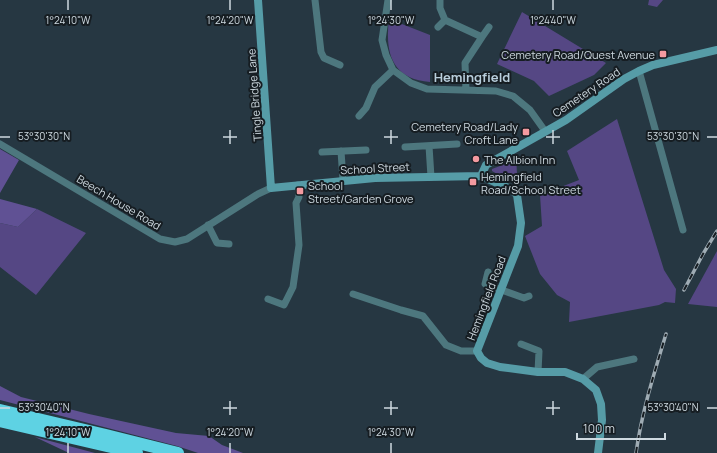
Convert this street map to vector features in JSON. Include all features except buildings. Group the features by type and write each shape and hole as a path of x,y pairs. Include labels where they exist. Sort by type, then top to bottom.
{"highway":[{"path":"0,410 113,436 178,453"},
{"path":"0,421 136,453"}],"street":[{"name":"Tingle Bridge Lane","path":"258,0 271,188"},
{"path":"315,0 321,52 324,58 340,65"},
{"path":"388,0 382,40 386,55 393,70 411,83 427,89 496,91 513,96 530,110 545,131"},
{"path":"440,0 441,12 445,20 482,37"},
{"path":"438,27 445,20"},
{"path":"466,90 465,63 490,27"},
{"name":"Cemetery Road","path":"481,176 486,165 566,120 624,79 653,65 717,50"},
{"path":"359,116 366,108 375,87 393,70"},
{"path":"639,71 683,230"},
{"name":"Beech House Road","path":"0,144 160,240 175,242 187,239 258,194 271,188"},
{"path":"405,147 457,144"},
{"path":"429,146 431,177"},
{"path":"322,152 366,150"},
{"path":"340,151 343,180"},
{"name":"School Street","path":"271,188 343,180 481,176"},
{"name":"Hemingfield Road","path":"481,176 511,189 517,195 521,223 518,246 500,289 478,351 480,358 487,363 500,367 538,372 564,372 583,379 596,390 601,404 602,420 598,453"},
{"path":"268,299 284,305 293,287 299,245 296,203 299,197 298,185"},
{"path":"208,225 217,243 229,244"},
{"path":"488,272 485,284 524,298 529,296"},
{"path":"353,294 422,316 446,345 461,351 478,351"},
{"path":"521,344 539,351 538,372"},
{"path":"583,379 597,367 634,359"}],"shaded area":[{"path":"649,0 663,0 657,7 648,5"},
{"path":"522,12 606,63 594,75 549,96 534,81 497,64"},
{"path":"389,19 430,35 430,82 417,80 407,76 393,62 388,42"},
{"path":"617,119 664,270 676,289 675,303 665,302 659,305 569,322 570,302 557,295 540,274 525,236 542,226 540,195 579,180 567,151"},
{"path":"0,149 19,160 0,193"},
{"path":"516,154 516,185 492,171 492,169 500,166 499,163"},
{"path":"0,199 37,209 18,227 0,223"},
{"path":"37,209 86,233 36,295 0,267 0,223 18,227"},
{"path":"717,251 717,307 688,304"},
{"path":"0,386 21,397 89,414 176,433 209,436 222,445 243,453 198,453 177,446 0,400"},
{"path":"35,437 95,453 69,453"}],"railway":[{"path":"684,290 717,231"},
{"path":"636,453 645,407 666,334"}],"place":[{"name":"Cemetery Road/Quest Avenue","path":"663,54"},
{"name":"Cemetery Road/Lady Croft Lane","path":"526,132"},
{"name":"The Albion Inn","path":"476,159"},
{"name":"Hemingfield Road/School Street","path":"473,182"},
{"name":"School Street/Garden Grove","path":"300,191"}],"district":[{"name":"Hemingfield","path":"472,77"}]}
